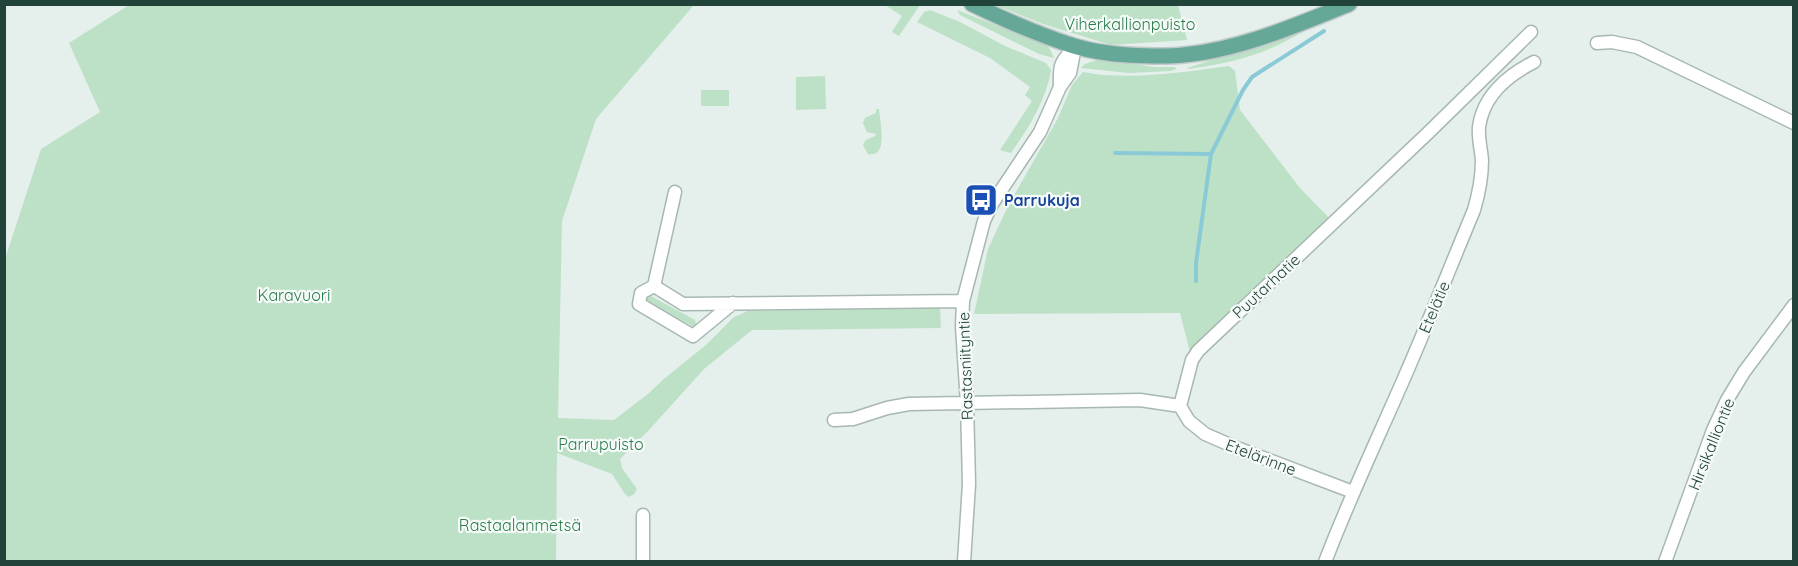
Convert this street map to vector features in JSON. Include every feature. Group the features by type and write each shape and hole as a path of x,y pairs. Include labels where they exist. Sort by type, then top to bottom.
{"main road":[{"path":"972,4 1006,20 1075,46 1113,54 1182,56 1254,39 1349,4"}],"street":[{"name":"Puutarhatie","path":"1180,406 1192,360 1198,351 1531,32"},
{"path":"1597,43 1612,42 1637,47 1794,123"},
{"name":"Rastasniityntie","path":"964,561 969,484 962,327 963,301 984,220 992,204 1040,132 1060,87 1059,68 1062,60 1075,46"},
{"name":"Etelätie","path":"1324,561 1405,377 1474,210 1480,190 1479,126 1486,107 1502,82 1534,62"},
{"path":"675,192 654,286 641,293 639,304 693,336 733,303"},
{"path":"654,286 683,303 963,301"},
{"name":"Hirsikalliontie","path":"1665,561 1713,430 1727,400 1744,372 1794,305"},
{"path":"834,420 853,420 897,405 1140,400 1180,406"},
{"name":"Etelärinne","path":"1180,406 1189,421 1205,434 1233,447 1353,492"},
{"path":"643,515 643,561"}],"green space":[{"name":"Karavuori","path":"129,5 694,5 596,119 562,221 558,418 614,420 706,345 734,317 748,311 940,308 941,328 752,330 704,369 620,459 622,468 637,489 634,494 629,497 625,494 612,474 557,453 556,561 5,561 5,259 41,149 100,112 69,43"},
{"path":"885,5 920,5 899,36 892,32 902,16"},
{"name":"Viherkallionpuisto","path":"995,5 1178,5 1187,40 1111,45 1043,24"},
{"path":"930,10 1046,63 1051,70 1041,103 1011,153 1000,150 1032,101 1025,95 1030,87 990,58 917,22 924,12"},
{"path":"957,10 1045,44 1054,58 1039,54 960,15"},
{"path":"1309,28 1252,56 1187,68"},
{"path":"1100,59 1154,67 1175,67 1176,69 1129,73 1081,68 1085,64"},
{"path":"1229,66 1235,71 1240,110 1300,188 1333,222 1192,360 1180,313 974,314 988,249 1008,206 1058,118 1072,85 1083,72 1136,76"},
{"path":"825,76 826,109 796,110 796,77"},
{"path":"701,90 729,90 729,106 701,106"},
{"path":"876,109 879,109 881,145 875,154 868,154 863,145 866,140 876,134 867,132 863,123 865,118 876,113"},
{"path":"649,295 695,320 696,324 694,327 646,301"}],"waterway":[{"path":"1196,281 1196,263 1211,154 1243,90 1252,77 1324,31"},
{"path":"1115,153 1211,154"}],"place":[{"name":"Parrukuja","path":"981,200"}],"park label":[{"name":"Parrupuisto","path":"601,444"},
{"name":"Rastaalanmetsä","path":"520,525"}]}
